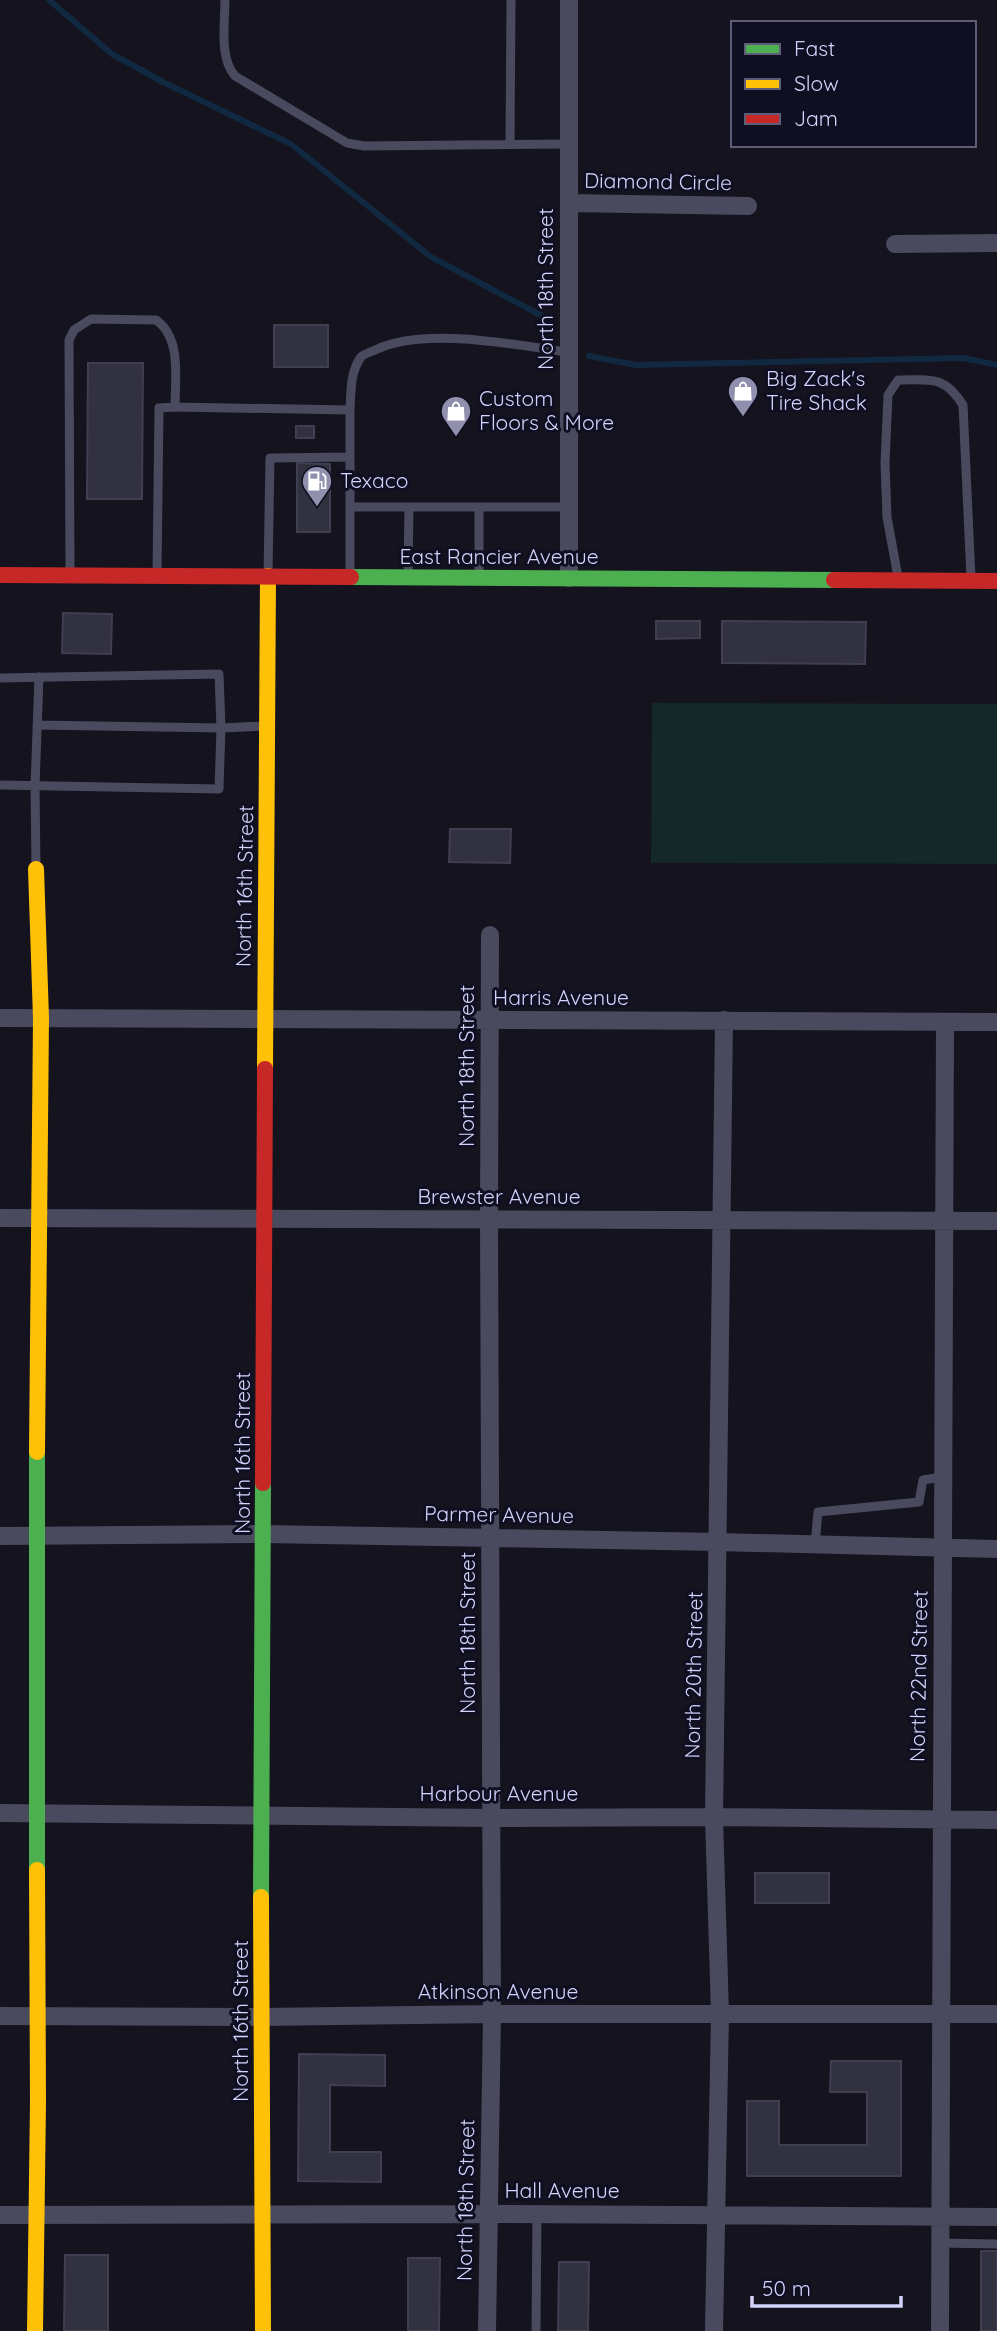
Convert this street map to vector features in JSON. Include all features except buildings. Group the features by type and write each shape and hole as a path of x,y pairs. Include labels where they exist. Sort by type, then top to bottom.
{"street":[{"name":"North 18th Street","path":"569,0 569,578"},
{"name":"Diamond Circle","path":"569,203 748,206"},
{"path":"895,244 997,243"},
{"name":"East Rancier Avenue","path":"0,575 997,580"},
{"name":"North 16th Street","path":"263,2331 261,1815 268,576"},
{"path":"35,2331 38,2015 36,1536 41,1017 36,869"},
{"name":"North 18th Street","path":"487,2331 492,2014 490,935"},
{"name":"Harris Avenue","path":"0,1018 997,1022"},
{"name":"North 20th Street","path":"714,2331 720,2014 714,1817 724,1020"},
{"name":"North 22nd Street","path":"940,2331 945,1022"},
{"name":"Brewster Avenue","path":"0,1218 997,1221"},
{"name":"Parmer Avenue","path":"0,1536 263,1534 997,1549"},
{"name":"Harbour Avenue","path":"0,1814 997,1820"},
{"name":"Atkinson Avenue","path":"0,2016 997,2014"},
{"name":"Hall Avenue","path":"0,2215 716,2214 997,2217"}],"lane":[{"path":"225,0 226,55 229,69 235,76 347,143 365,146 569,144"},
{"path":"510,143 511,0"},
{"path":"71,575 69,340 74,330 91,318 156,320 164,325 174,344 175,407"},
{"path":"350,577 350,410 352,377 362,356 387,344 428,338 568,352"},
{"path":"898,579 887,517 885,463 888,395 898,380 933,380 953,388 963,405 971,580"},
{"path":"158,574 159,408 350,410"},
{"path":"268,576 270,458 350,457"},
{"path":"350,507 569,507"},
{"path":"408,578 409,507"},
{"path":"478,507 479,578"},
{"path":"0,678 219,674 220,728 219,789 0,785"},
{"path":"36,869 35,786 39,677"},
{"path":"37,725 220,728 267,725"},
{"path":"815,1545 818,1512 919,1502 923,1480 942,1477"},
{"path":"536,2331 537,2214"},
{"path":"940,2243 997,2244"}],"green space":[{"path":"652,703 997,704 997,864 651,863"}],"waterway":[{"path":"49,0 112,54 163,82 291,144 431,257 548,319"},
{"path":"589,356 636,365 963,358 997,365"}],"traffic: fast":[{"path":"351,577 834,580"},
{"path":"37,1452 37,1870"},
{"path":"261,1897 263,1483"}],"traffic: slow":[{"path":"265,1069 268,576"},
{"path":"36,869 41,1018 37,1452"},
{"path":"35,2331 37,1870"},
{"path":"261,1897 263,2331"}],"traffic: jam":[{"path":"0,575 351,577"},
{"path":"834,580 997,581"},
{"path":"263,1483 265,1069"}],"place":[{"name":"Big Zack's Tire Shack","path":"743,418"},
{"name":"Custom Floors & More","path":"456,438"},
{"name":"Texaco","path":"317,508"}]}
